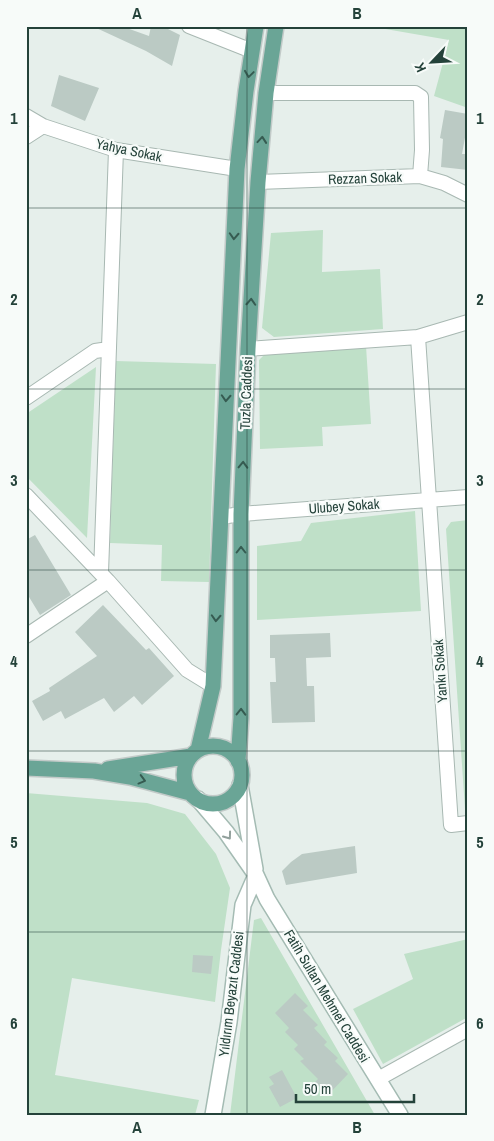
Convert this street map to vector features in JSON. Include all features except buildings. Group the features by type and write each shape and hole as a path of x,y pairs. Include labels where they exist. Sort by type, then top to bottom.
{"main road":[{"name":"Tuzla Caddesi","path":"195,753 213,686 237,169 256,26"},
{"name":"Tuzla Caddesi","path":"238,761 241,718 242,514 248,349 258,182 266,94 276,26"},
{"path":"26,768 94,771 130,777 194,796 205,803 214,804 222,802 235,793 240,785 241,777 238,761 225,748 216,746 207,746 195,753 94,771"},
{"path":"194,796 186,785 184,775 185,768 195,753"}],"street":[{"path":"189,26 252,51"},
{"path":"266,94 415,93 422,97 420,176"},
{"name":"Yahya Sokak","path":"26,116 43,126 116,150 237,169"},
{"path":"26,137 43,126"},
{"path":"104,577 116,150"},
{"name":"Rezzan Sokak","path":"258,182 420,176 444,183 468,195"},
{"path":"248,349 418,337 468,322"},
{"path":"418,337 428,500"},
{"path":"26,398 95,351 109,349"},
{"path":"26,495 104,577 187,670 213,686"},
{"name":"Ulubey Sokak","path":"221,517 468,497"},
{"name":"Yankı Sokak","path":"428,500 450,825 468,823"},
{"path":"26,636 104,577"},
{"name":"Fatih Sultan Mehmet Caddesi","path":"240,785 256,875"},
{"name":"Fatih Sultan Mehmet Caddesi","path":"194,796 226,832 256,875 268,899 400,1115"},
{"name":"Yıldırım Beyazıt Caddesi","path":"213,1115 229,1022 242,904 256,875"},
{"path":"378,1079 468,1029"}],"green space":[{"path":"368,26 468,26 468,108 434,96 449,40"},
{"path":"323,230 322,272 380,269 383,329 274,337 262,328 271,233"},
{"path":"366,346 371,424 322,427 323,446 260,449 259,360 265,354"},
{"path":"116,361 216,364 209,582 161,581 162,545 110,543"},
{"path":"96,367 87,538 26,476 26,414"},
{"path":"415,511 421,611 257,620 257,546 301,541 311,523"},
{"path":"468,520 468,811 465,809 446,529 451,522"},
{"path":"26,793 147,803 185,814 216,854 230,888 215,1002 72,978 55,1075 199,1100 195,1115 26,1115"},
{"path":"261,918 375,1115 230,1115 254,920"},
{"path":"468,939 468,1017 383,1064 353,1009 413,979 404,954"}]}
